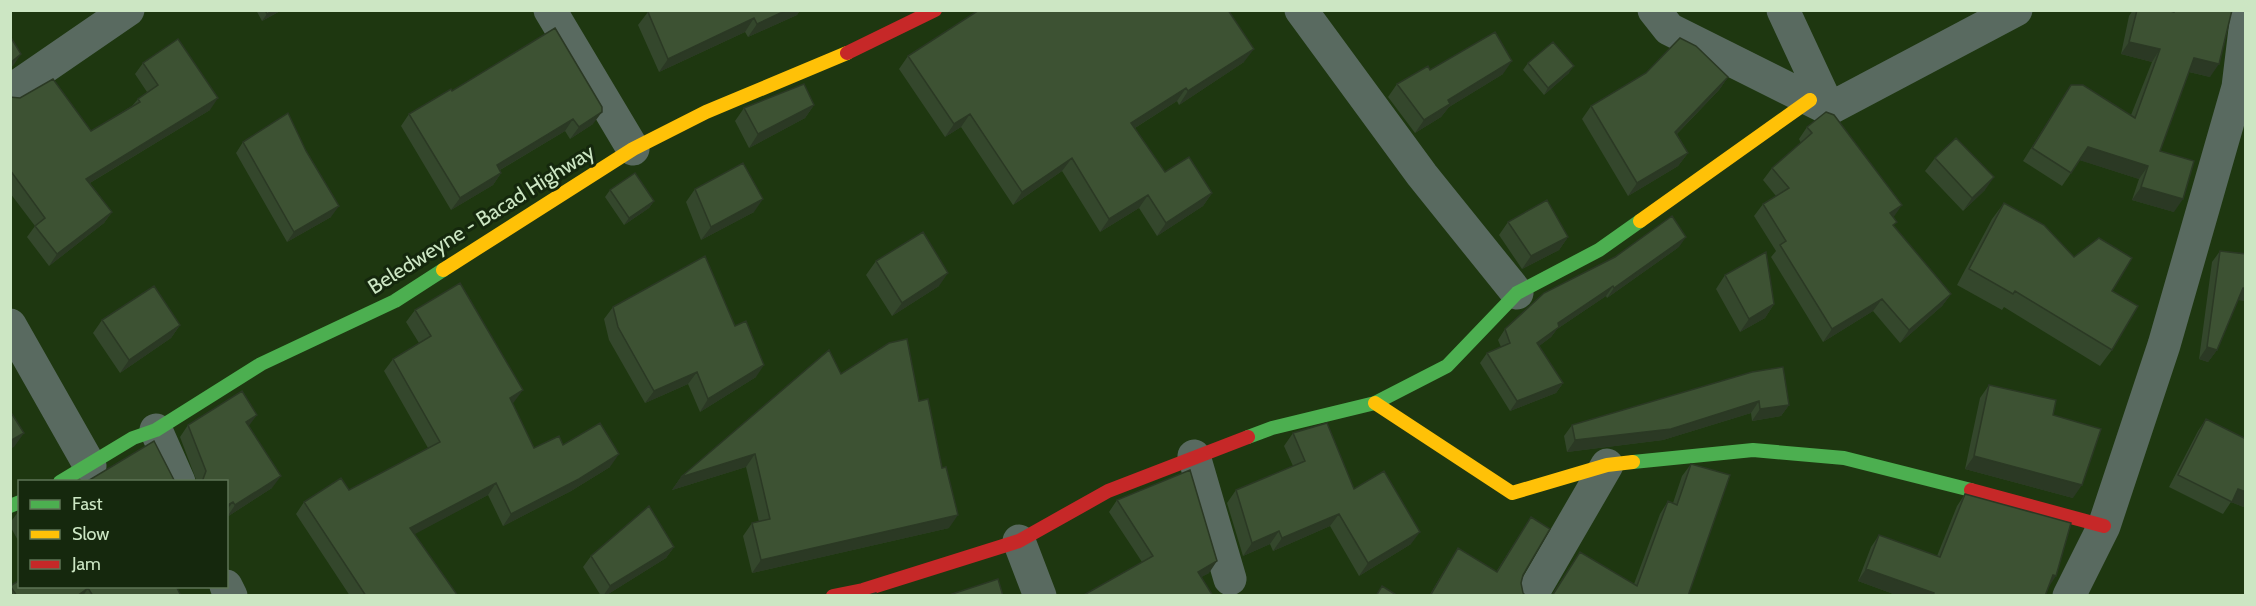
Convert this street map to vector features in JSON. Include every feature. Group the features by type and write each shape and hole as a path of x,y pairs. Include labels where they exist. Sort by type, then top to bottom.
{"street":[{"path":"10,91 128,10"},
{"path":"550,10 633,149"},
{"name":"Beledweyne - Bacad Highway","path":"64,480 133,438 156,430 261,364 395,301 633,149 706,112 826,64 935,10"},
{"path":"1301,10 1422,175 1517,293"},
{"path":"1654,10 1669,28 1820,104"},
{"path":"1783,10 1820,104"},
{"path":"833,596 863,590 1018,541 1108,491 1194,456 1272,428 1375,403 1447,366 1517,293 1599,250 1820,104 2016,10"},
{"path":"2069,596 2104,526 2164,345 2238,87 2246,21"},
{"path":"10,325 90,466"},
{"path":"1375,403 1512,493 1607,465 1752,450 1844,458 2104,526"},
{"path":"156,430 178,480"},
{"path":"1194,456 1230,579"},
{"path":"1531,596 1607,465"},
{"path":"1018,541 1040,596"}],"building":[{"path":"652,10 787,10 757,24 754,18 668,59 648,12"},
{"path":"979,10 1228,10 1254,49 1188,91 1186,88 1131,123 1165,172 1189,157 1212,193 1166,223 1148,195 1109,219 1072,158 1022,192 970,114 954,124 908,56"},
{"path":"2137,10 2174,12 2175,10 2232,10 2219,64 2194,58 2160,151 2194,161 2183,199 2141,187 2148,166 2088,147 2071,173 2032,148 2071,85 2083,85 2135,118 2160,49 2129,42"},
{"path":"555,28 602,107 602,112 579,127 573,119 497,165 501,173 460,198 409,114 451,89 452,91"},
{"path":"1495,32 1512,61 1448,100 1450,104 1424,120 1397,84 1428,66 1430,70"},
{"path":"10,36 21,54 10,63"},
{"path":"1680,38 1696,46 1728,77 1675,132 1688,153 1637,183 1591,106 1646,73"},
{"path":"178,39 218,98 86,179 112,212 57,254 35,226 45,218 10,170 10,97 20,98 53,79 91,131 140,102 138,99 158,85 143,63"},
{"path":"1553,42 1574,66 1548,88 1528,63"},
{"path":"804,84 814,105 758,134 744,108"},
{"path":"1826,112 1834,115 1902,205 1890,213 1897,222 1893,225 1951,294 1909,330 1882,299 1832,329 1780,245 1786,241 1763,204 1789,188 1772,168 1812,133 1807,127"},
{"path":"288,113 306,151 339,206 294,232 243,142"},
{"path":"1956,138 1994,177 1972,198 1935,158"},
{"path":"743,163 763,199 711,227 695,189"},
{"path":"635,173 654,201 629,218 610,190"},
{"path":"1547,200 1568,237 1531,256 1508,222"},
{"path":"2004,203 2044,225 2074,257 2099,238 2132,258 2112,291 2138,306 2112,350 2015,291 2013,294 1969,269"},
{"path":"1672,216 1686,237 1614,288 1613,286 1558,323 1559,327 1537,343 1563,383 1517,401 1487,353 1510,343 1505,329 1544,293 1615,257"},
{"path":"923,232 948,273 902,303 876,261"},
{"path":"2220,251 2246,254 2246,288 2243,288 2217,350 2207,347"},
{"path":"1766,252 1774,304 1749,319 1725,275"},
{"path":"705,256 735,326 746,321 764,365 708,399 697,372 654,391 618,327 613,307"},
{"path":"460,283 523,390 510,398 534,448 559,436 563,445 600,423 619,454 579,479 511,514 496,483 410,528 458,596 366,596 304,502 341,478 349,490 440,442 393,359 431,336 415,310"},
{"path":"154,286 180,325 129,360 102,320"},
{"path":"907,339 919,401 928,399 942,468 946,467 958,515 761,560 752,523 770,519 755,454 681,477 829,350 841,374 889,343"},
{"path":"1783,367 1789,405 1760,409 1759,401 1671,429 1575,440 1572,425 1752,372"},
{"path":"1989,385 2056,400 2053,415 2101,429 2082,485 1974,456"},
{"path":"242,391 257,415 246,422 281,476 235,505 233,502 228,505 228,480 203,480 206,471 188,425"},
{"path":"10,411 24,433 10,441"},
{"path":"2206,419 2246,439 2246,492 2238,489 2232,502 2178,475"},
{"path":"1327,423 1354,489 1384,471 1420,532 1368,563 1339,514 1282,538 1279,531 1252,543 1236,490 1305,461 1293,433"},
{"path":"154,441 174,480 89,480"},
{"path":"1691,464 1730,475 1688,596 1552,596 1580,552 1637,586 1668,501 1677,505"},
{"path":"1190,470 1217,561 1198,572 1213,596 1082,596 1153,556 1117,500"},
{"path":"1965,494 2071,523 2056,576 2053,575 2045,596 1933,596 1934,593 1866,569 1879,535 1940,557"},
{"path":"649,506 674,547 610,586 591,556"},
{"path":"1531,517 1550,529 1523,575 1521,583 1526,596 1430,596 1458,548 1497,572"},
{"path":"998,579 1003,596 946,596"},
{"path":"18,581 18,588 88,588 77,596 17,596 10,586"},
{"path":"1382,586 1398,596 1376,596"},
{"path":"88,588 177,588 181,596 93,596"}],"traffic: fast":[{"path":"1248,437 1272,428 1375,403 1447,366 1517,293 1599,250 1640,221"},
{"path":"63,480 133,438 156,430 261,364 395,301 443,270"},
{"path":"1633,462 1753,450 1844,458 1971,490"},
{"path":"10,506 18,503"}],"traffic: slow":[{"path":"443,270 633,149 706,112 847,53"},
{"path":"1640,221 1810,100"},
{"path":"1375,403 1512,493 1607,465 1633,462"}],"traffic: jam":[{"path":"847,53 935,10"},
{"path":"833,596 863,590 1019,541 1108,491 1248,437"},
{"path":"1971,490 2104,526"}]}
